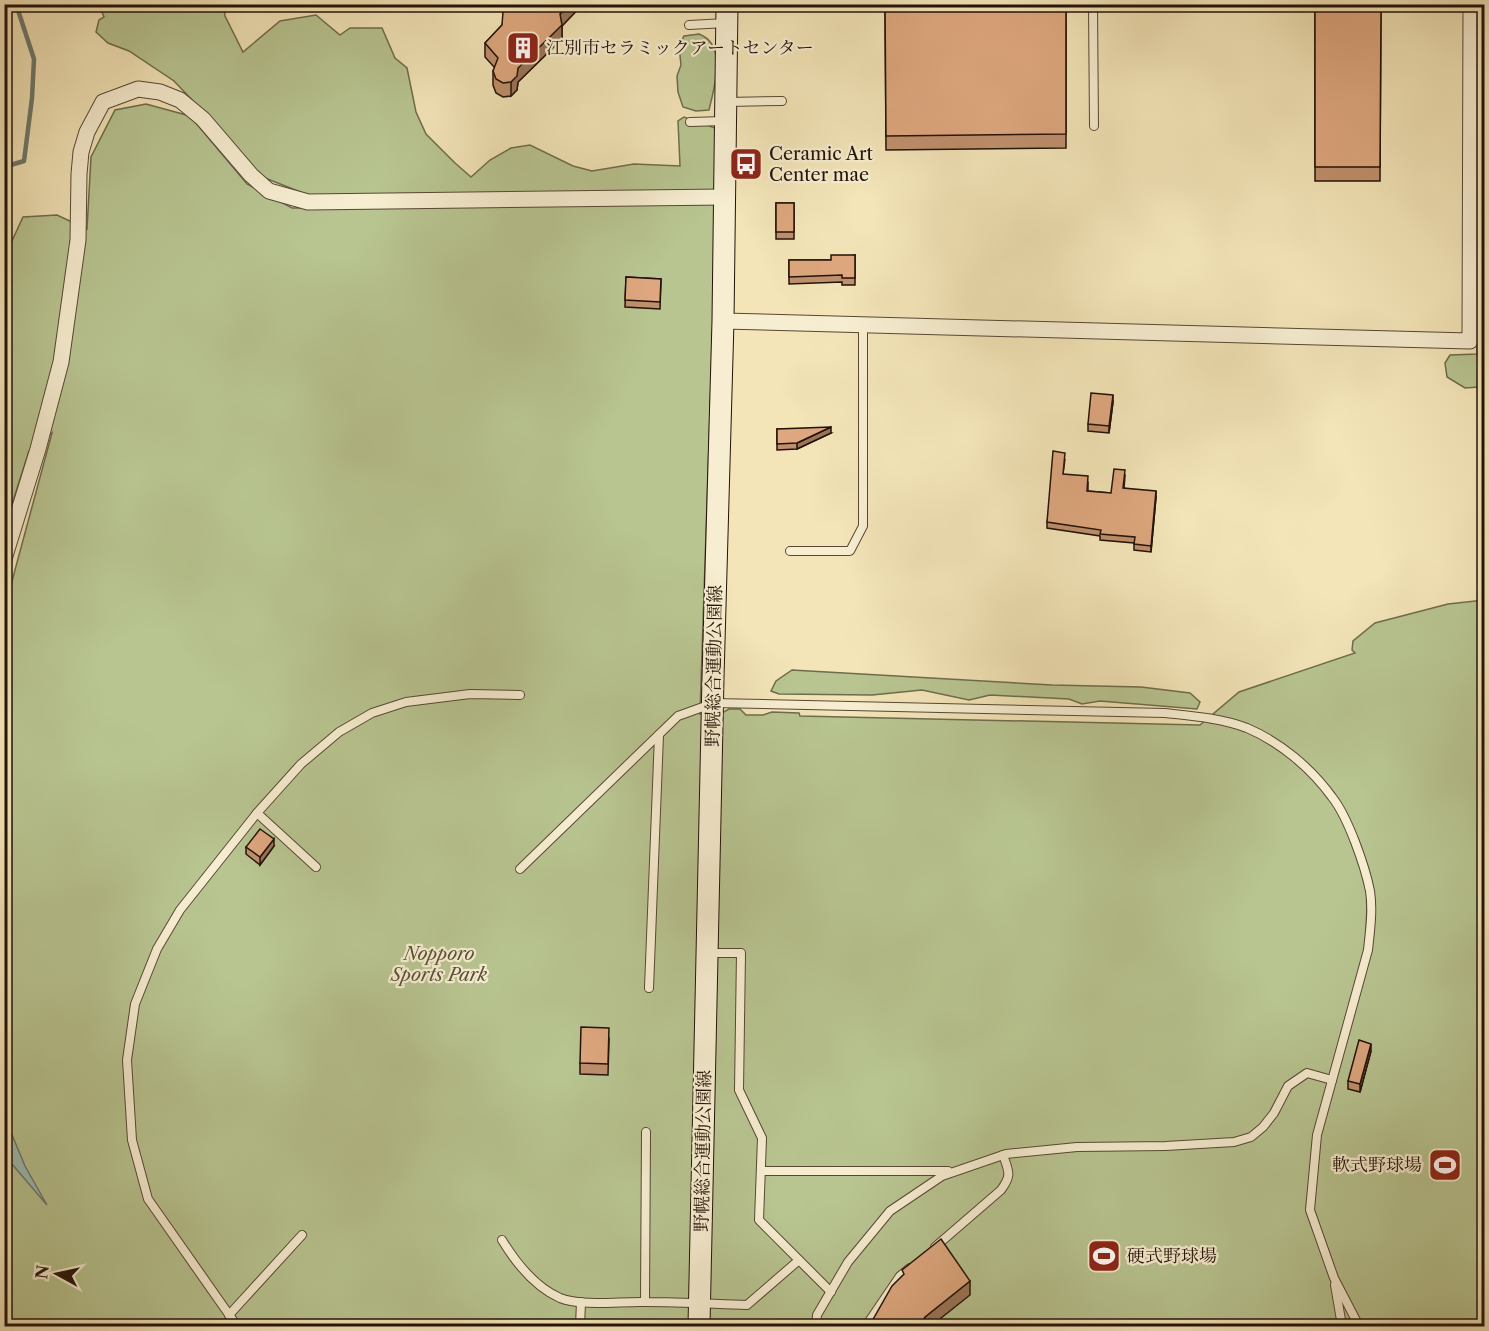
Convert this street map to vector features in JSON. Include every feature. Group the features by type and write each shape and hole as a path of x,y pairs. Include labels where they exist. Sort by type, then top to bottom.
{"main road":[{"name":"野幌総合運動公園線","path":"699,1326 723,321 727,14"}],"street":[{"path":"723,321 1470,341 1471,4"},
{"path":"4,559 38,449 61,362 78,240 81,152 87,132 103,102 138,89 160,92 180,100 203,119 251,175 269,191 308,202 724,197"}],"lane":[{"path":"1093,4 1094,126"},
{"path":"688,25 727,14"},
{"path":"690,122 782,101"},
{"path":"790,551 850,551 863,526 863,325"},
{"path":"237,1326 148,1199 132,1140 127,1060 135,1004 157,949 180,910 257,813 301,764 339,732 372,713 406,702 470,694 520,695"},
{"path":"520,869 678,716 714,703 1165,713 1226,722 1247,728 1291,755 1333,798 1359,854 1370,890 1368,950 1317,1135 1310,1210 1334,1278 1359,1326"},
{"path":"649,988 659,735"},
{"path":"257,813 316,867"},
{"path":"707,953 741,952 740,1090 762,1137 759,1220 831,1292"},
{"path":"816,1326 817,1315 848,1262 890,1211 942,1176 1003,1155 1077,1147 1166,1146 1234,1142 1251,1137 1263,1127 1274,1113 1287,1086 1298,1078 1307,1073 1332,1080"},
{"path":"645,1302 646,1132"},
{"path":"928,1252 1001,1190 1009,1179 1009,1171 1003,1155"},
{"path":"761,1171 956,1171"},
{"path":"229,1315 302,1235"},
{"path":"502,1240 511,1255 542,1287 562,1299 581,1302 747,1305 799,1260"},
{"path":"866,1326 900,1276 919,1260"},
{"path":"1334,1278 1342,1326"},
{"path":"580,1326 581,1302"}],"green space":[{"name":"Nopporo Sports Park","path":"99,5 224,5 225,16 243,52 280,21 316,15 340,35 350,28 382,28 395,58 407,68 416,112 426,134 471,177 490,160 511,148 530,145 573,166 592,171 634,164 680,166 678,121 684,117 715,128 719,140 700,714 720,714 729,709 740,709 746,715 763,715 772,712 799,713 800,716 1200,725 1239,692 1355,653 1352,650 1353,641 1375,623 1448,604 1484,600 1484,1326 5,1326 5,607 52,433 29,451 5,526 5,256 23,217 57,215 87,229 91,157 115,110 146,104 190,116 247,184 292,208 368,208 308,195 265,178 244,166 216,125 174,81 129,51 108,43 96,32 99,20 104,17"},
{"path":"699,34 714,47 717,68 709,110 696,111 683,107 678,92 677,76 681,65 679,46 684,36"},
{"path":"1479,181 1484,181 1484,446 1479,387 1465,388 1447,377 1445,363 1450,355 1477,354"},
{"path":"792,670 1052,685 1141,687 1190,693 1200,702 1197,709 1100,701 1082,704 1069,699 990,695 969,700 922,690 872,695 779,694 771,691 776,681"}],"water":[{"path":"5,1118 25,1166 47,1205 5,1156"}],"building":[{"name":"江別市セラミックアートセンター","path":"510,4 569,4 560,14 562,25 518,68 517,76 511,82 503,83 496,79 493,71 498,58 485,43 502,25 503,12"},
{"path":"885,4 1066,4 1066,134 886,136"},
{"path":"1315,10 1381,10 1380,167 1315,167"},
{"path":"776,203 794,203 794,232 776,232"},
{"path":"831,255 855,255 855,278 842,278 842,275 789,277 789,260 831,260"},
{"path":"626,277 661,279 660,302 625,300"},
{"path":"1091,393 1113,395 1109,426 1088,424"},
{"path":"831,427 797,443 777,444 777,429"},
{"path":"1053,451 1065,453 1063,474 1088,476 1087,491 1111,493 1114,469 1125,470 1123,488 1156,491 1151,546 1134,544 1135,537 1100,534 1101,530 1047,522"},
{"path":"260,829 274,839 260,857 246,847"},
{"path":"581,1027 609,1028 608,1064 580,1063"},
{"path":"1359,1040 1371,1044 1360,1084 1348,1081"},
{"path":"941,1239 970,1281 925,1317 919,1326 871,1326 892,1286 904,1274 902,1270"}],"waterway":[{"path":"4,167 24,161 32,98 34,59 16,4"}],"place":[{"name":"江別市セラミックアートセンター","path":"523,48"},
{"name":"Ceramic Art Center mae","path":"746,164"},
{"name":"軟式野球場","path":"1445,1165"},
{"name":"硬式野球場","path":"1104,1256"}]}
